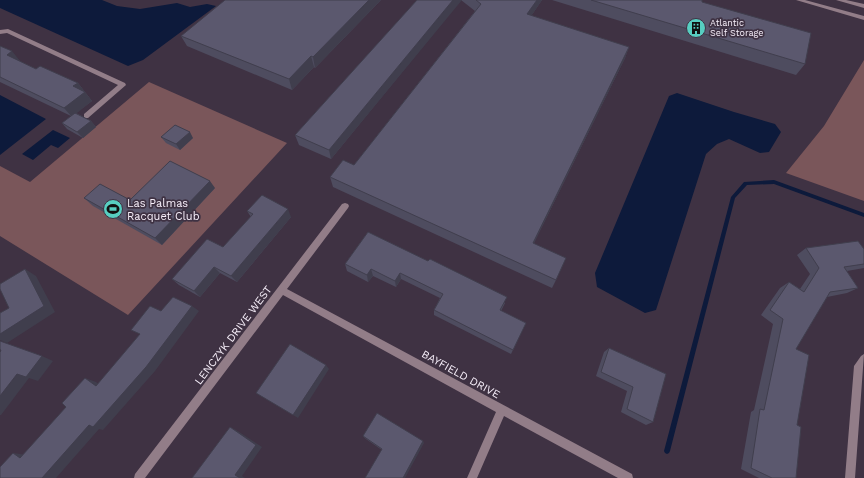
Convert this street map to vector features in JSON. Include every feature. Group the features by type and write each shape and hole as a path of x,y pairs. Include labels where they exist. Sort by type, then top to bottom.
{"street":[{"path":"799,0 864,18"},
{"path":"839,0 864,6"},
{"path":"0,32 8,31 123,86 86,116"},
{"name":"LENCZYK DRIVE WEST","path":"139,478 346,206"},
{"name":"BAYFIELD DRIVE","path":"282,290 628,478"},
{"path":"850,478 859,366 864,359"},
{"path":"472,478 502,410"}],"shaded area":[{"path":"864,60 864,201 786,173 824,126"},
{"name":"Las Palmas Racquet Club","path":"149,82 287,143 128,315 0,236 0,166 30,182"}],"water":[{"path":"0,0 102,0 117,6 140,9 177,3 190,7 207,4 216,6 143,60 128,66 0,8"},
{"path":"677,93 775,124 781,132 769,152 760,153 729,139 717,144 706,154 656,310 645,313 597,287 595,273 669,96"},
{"path":"0,95 46,119 0,155"},
{"path":"53,130 70,138 58,148 51,145 33,160 22,154"}],"building":[{"path":"225,0 369,0 313,57 311,56 289,79 181,36"},
{"path":"417,0 453,0 329,150 295,135"},
{"path":"476,0 537,0 527,14 629,47 533,243 566,258 556,280 330,177 343,160 354,165 481,4"},
{"path":"591,0 702,0 702,2 811,33 805,64"},
{"path":"0,46 12,51 7,55 36,69 40,66 78,83 73,86 85,92 64,108 0,77"},
{"path":"75,113 91,121 77,132 62,123"},
{"path":"175,125 190,132 176,144 161,137"},
{"path":"170,161 210,181 155,238 84,198 100,184 130,200"},
{"path":"262,195 288,209 231,276 214,267 194,291 172,279 207,239 223,247 253,214 247,211"},
{"path":"368,232 428,261 430,259 507,297 500,310 526,323 513,350 434,310 443,294 400,273 395,281 371,269 367,275 345,264"},
{"path":"858,241 864,249 864,264 844,267 858,288 830,292 796,349 809,355 797,425 801,427 796,478 772,478 751,468 760,409 764,410 783,319 770,310 789,282 804,292 819,268 806,248"},
{"path":"25,269 44,306 0,334 0,313 9,308 0,289 0,284"},
{"path":"173,297 192,306 146,367 93,427 89,425 42,478 0,478 0,467 13,453 20,458 66,407 62,403 85,378 96,386 140,334 131,330 150,306 161,311"},
{"path":"0,341 42,356 26,377 17,374 0,396 1,351"},
{"path":"290,344 326,365 293,415 256,393"},
{"path":"609,348 666,374 653,422 627,409 633,387 601,372"},
{"path":"377,413 423,441 403,478 365,478 382,449 363,436"},
{"path":"230,427 256,445 235,475 240,478 192,478"}],"waterway":[{"path":"667,451 733,197 746,183 774,182 864,215"}],"place":[{"name":"Atlantic Self Storage","path":"696,28"},
{"name":"Las Palmas Racquet Club","path":"113,209"}]}
